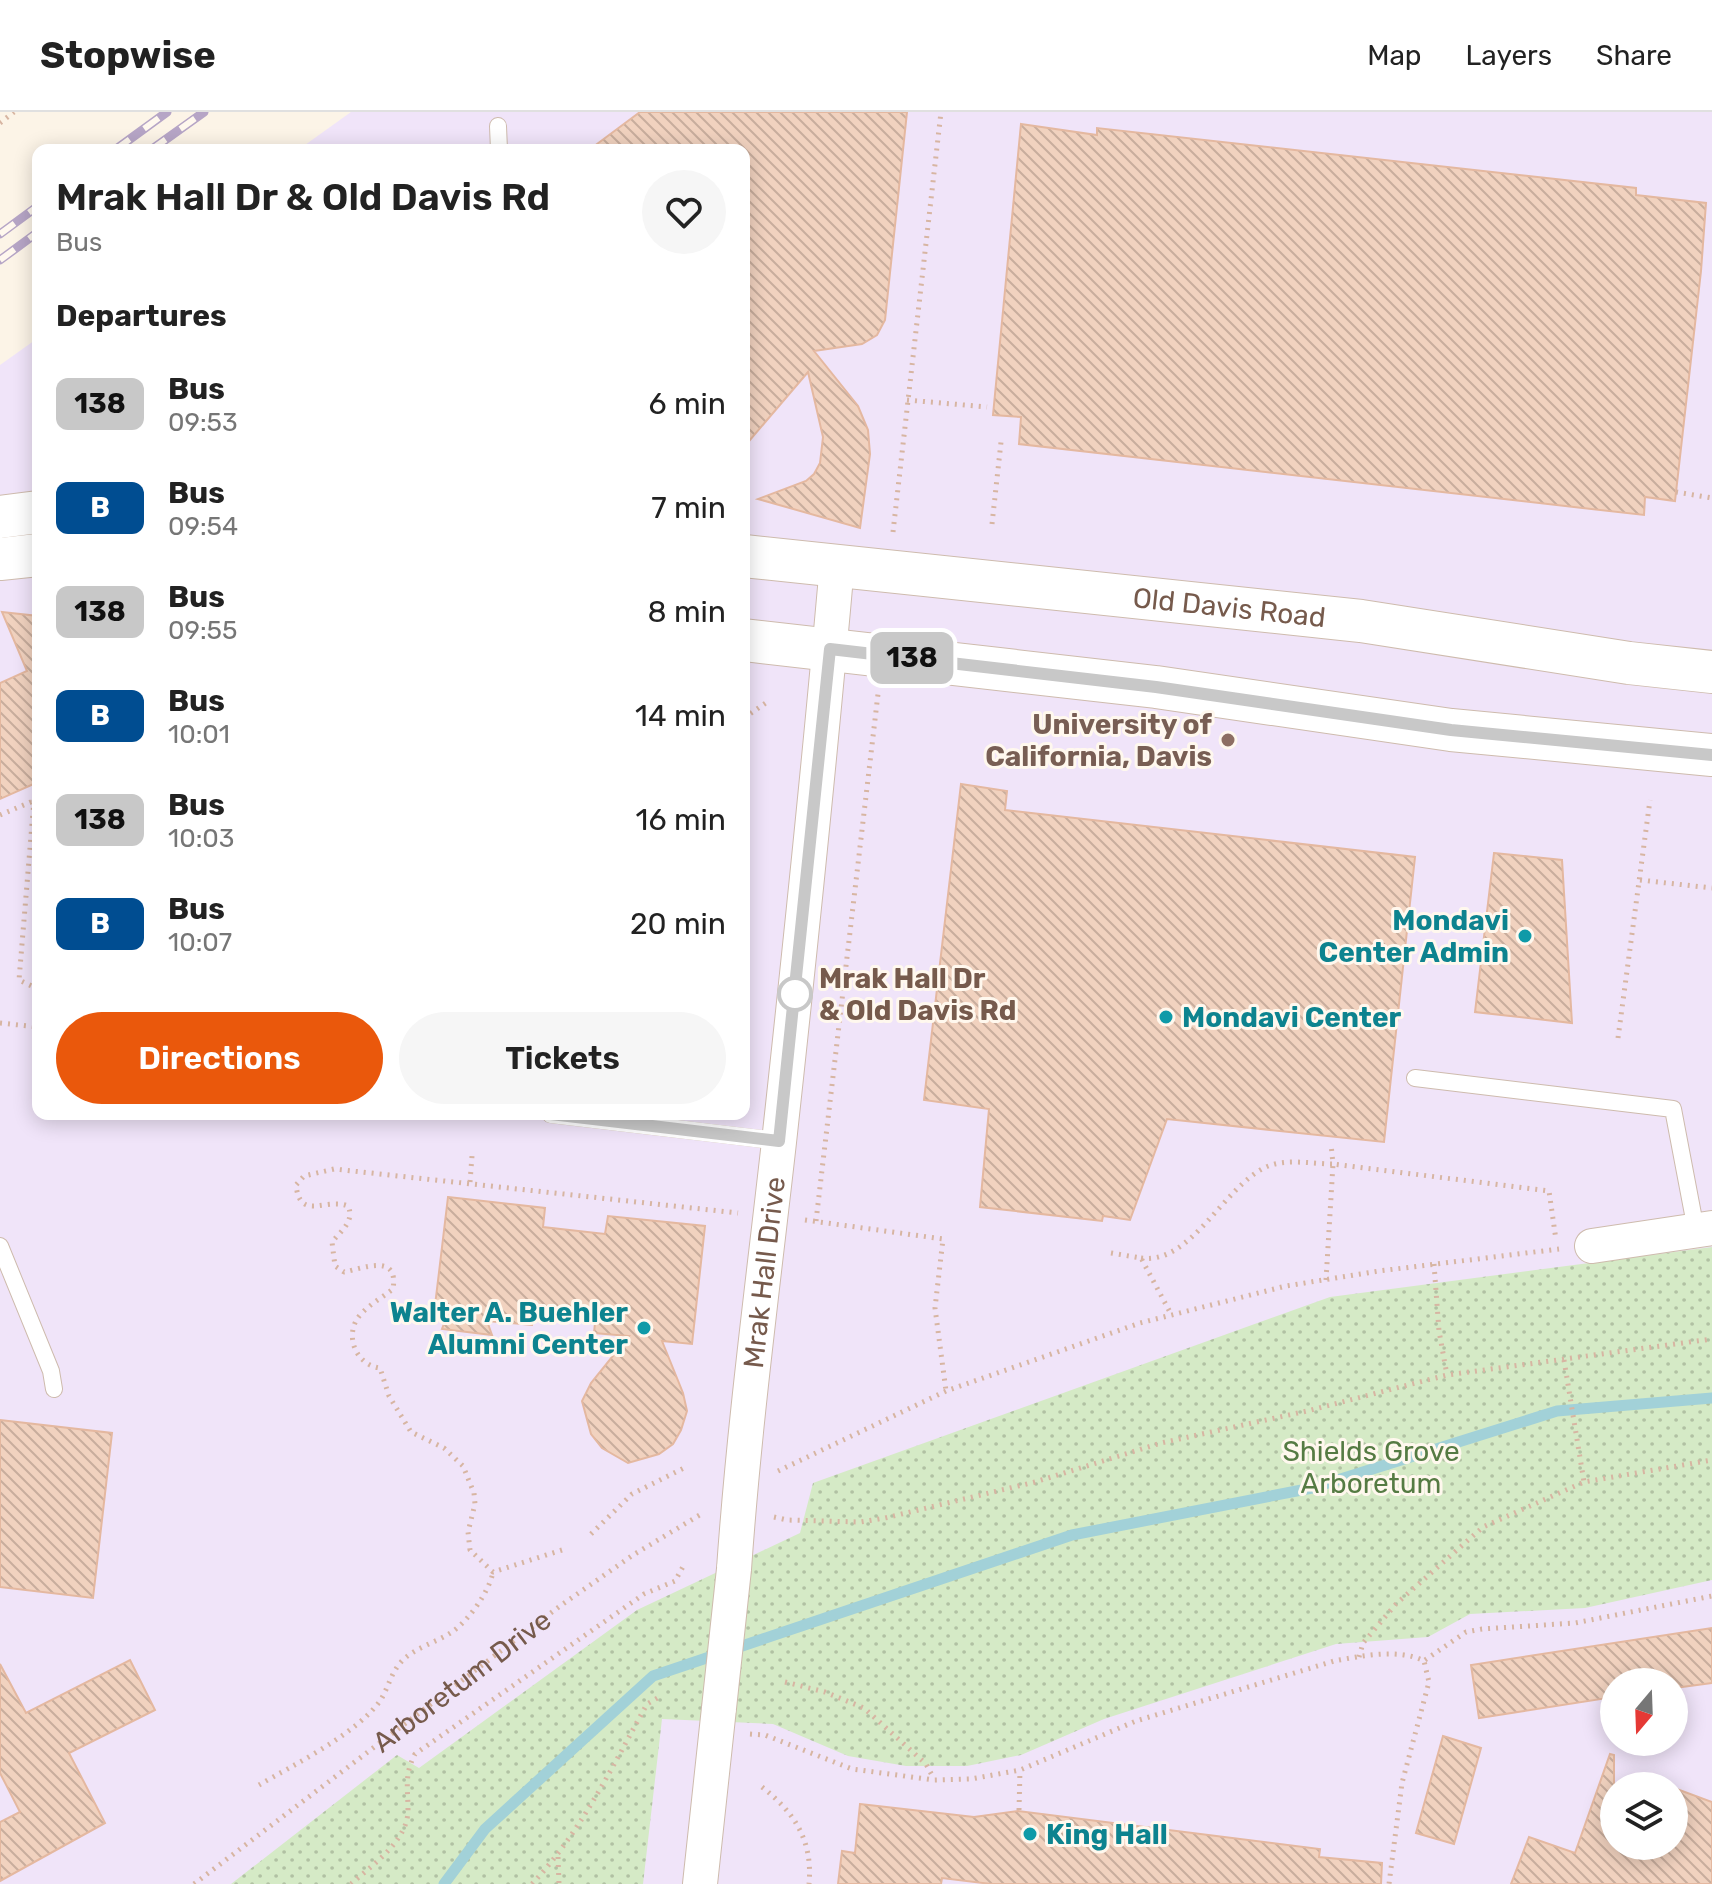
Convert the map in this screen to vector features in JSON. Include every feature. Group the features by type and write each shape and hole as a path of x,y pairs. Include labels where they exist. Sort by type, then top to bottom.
{"street":[{"path":"0,517 32,513"},
{"path":"0,559 32,556"},
{"name":"Old Davis Road","path":"750,557 1361,621 1629,663 1712,672"},
{"name":"Mrak Hall Drive","path":"700,1884 837,565"},
{"path":"750,641 1156,687 1451,730 1712,755"},
{"path":"1592,1246 1704,1229"}],"lane":[{"path":"498,126 499,144"},
{"path":"1415,1078 1673,1109 1704,1229"},
{"path":"601,1120 779,1141"},
{"path":"0,1246 51,1371 54,1389"}],"path":[{"path":"0,123 14,112"},
{"path":"892,539 941,112"},
{"path":"907,400 987,407"},
{"path":"992,524 1001,442"},
{"path":"1676,492 1712,498"},
{"path":"816,1221 879,685"},
{"path":"750,714 770,700"},
{"path":"1618,1038 1650,800"},
{"path":"0,815 32,801"},
{"path":"32,842 19,980 32,986"},
{"path":"1640,880 1712,888"},
{"path":"0,1023 32,1026"},
{"path":"1326,1280 1333,1164 1331,1144"},
{"path":"470,1182 472,1156"},
{"path":"1111,1253 1157,1260 1189,1239 1244,1179 1267,1166 1283,1162 1333,1164 1549,1191 1557,1249"},
{"path":"493,1572 470,1550 468,1532 475,1504 463,1466 444,1448 411,1432 389,1396 380,1368 370,1367 353,1348 354,1328 359,1316 393,1289 392,1273 386,1266 344,1272 335,1266 332,1242 349,1222 351,1213 348,1206 339,1202 315,1207 303,1204 297,1197 296,1185 304,1176 334,1169 744,1213"},
{"path":"792,1219 943,1239 935,1308 946,1391"},
{"name":"Arboretum Drive","path":"194,1884 560,1606 633,1555 835,1442 946,1391 1171,1314 1286,1286 1434,1264 1592,1246"},
{"path":"1141,1258 1171,1314"},
{"path":"1434,1264 1439,1331 1447,1375"},
{"path":"774,1517 860,1522 885,1518 1035,1482 1161,1443 1307,1411 1447,1375 1712,1339"},
{"path":"1564,1360 1584,1482"},
{"path":"1359,1657 1363,1643 1396,1604 1483,1527 1584,1482 1712,1460"},
{"path":"591,1534 632,1494 688,1466"},
{"path":"493,1572 562,1550"},
{"path":"351,1884 383,1855 406,1824 405,1783 415,1754 644,1594 675,1581 685,1563"},
{"path":"259,1785 318,1751 364,1718 381,1700 394,1670 406,1657 454,1631 490,1585 493,1572"},
{"path":"1424,1661 1466,1632 1575,1623 1712,1596"},
{"path":"718,1720 852,1769 934,1780 971,1779 1020,1770 1136,1721 1334,1661 1405,1654 1424,1661"},
{"path":"1389,1884 1402,1783 1429,1682 1424,1661"},
{"path":"785,1682 825,1692 864,1708 926,1764 934,1780"},
{"path":"532,1884 558,1857 647,1704 661,1696"},
{"path":"1019,1810 1020,1770"},
{"path":"762,1787 785,1805 799,1825 810,1857 809,1884"},
{"path":"558,1857 559,1884"}],"shaded area":[{"name":"University of California, Davis","path":"351,112 1712,112 1712,1884 0,1884 0,365 32,342 32,1120 750,1120 750,144 306,144"}],"green space":[{"name":"Shields Grove Arboretum","path":"1712,1247 1712,1580 1585,1608 1470,1614 1428,1637 1336,1644 1104,1719 1021,1755 967,1766 906,1766 848,1756 773,1724 662,1719 643,1884 231,1884 397,1755 419,1768 637,1610 800,1533 813,1483 1330,1297"}],"building":[{"path":"640,112 907,112 885,320 877,335 862,344 814,351 858,406 868,430 870,454 860,528 758,499 806,481 814,474 820,463 823,437 808,372 750,440 750,144 597,144"},
{"path":"1021,124 1097,135 1097,128 1636,188 1636,195 1706,203 1675,501 1645,497 1644,515 1019,444 1021,417 993,415"},
{"path":"2,612 32,615 32,785 0,799 0,683 27,671"},
{"name":"Mondavi Center","path":"961,784 1007,791 1005,810 1415,857 1384,1142 1167,1119 1130,1220 1103,1216 1102,1221 980,1207 989,1109 924,1100"},
{"name":"Mondavi Center Admin","path":"1494,853 1562,860 1572,1023 1475,1012"},
{"name":"Walter A. Buehler Alumni Center","path":"448,1197 545,1208 543,1227 605,1234 608,1216 705,1226 692,1344 662,1341 687,1411 673,1444 659,1454 628,1463 602,1448 591,1434 582,1401 591,1383 629,1336 594,1333 596,1313 534,1307 532,1325 487,1321 492,1335 442,1329 447,1316 434,1314"},
{"path":"0,1420 112,1433 93,1598 0,1587"},
{"path":"1712,1628 1712,1683 1688,1686 1688,1668 1600,1668 1600,1699 1479,1718 1471,1665"},
{"path":"130,1660 155,1710 69,1753 105,1823 0,1881 0,1822 20,1812 0,1773 0,1664 26,1713"},
{"path":"1443,1736 1481,1748 1454,1844 1416,1833"},
{"path":"1609,1756 1614,1756 1614,1772 1604,1772"},
{"path":"1600,1782 1600,1860 1688,1860 1688,1793 1712,1802 1712,1884 1511,1884 1529,1837 1575,1853"},
{"name":"King Hall","path":"860,1804 974,1817 1018,1811 1320,1849 1319,1857 1382,1863 1381,1884 991,1884 942,1878 941,1884 838,1884 842,1851 855,1853"}],"waterway":[{"path":"444,1884 485,1829 653,1676 1072,1535 1312,1488 1557,1411 1712,1398"}],"railway":[{"path":"123,144 167,112"},
{"path":"159,144 204,112"},
{"path":"0,234 32,210"},
{"path":"0,260 32,236"}],"bus line":[{"name":"138","path":"602,1120 779,1141 830,649 1156,687 1451,730 1712,755"}],"place":[{"name":"University of California, Davis","path":"1228,740"},
{"name":"Mondavi Center Admin","path":"1525,936"},
{"name":"Mrak Hall Dr & Old Davis Rd","path":"795,994"},
{"name":"Mondavi Center","path":"1166,1017"},
{"name":"Walter A. Buehler Alumni Center","path":"644,1328"},
{"name":"King Hall","path":"1030,1834"}]}
